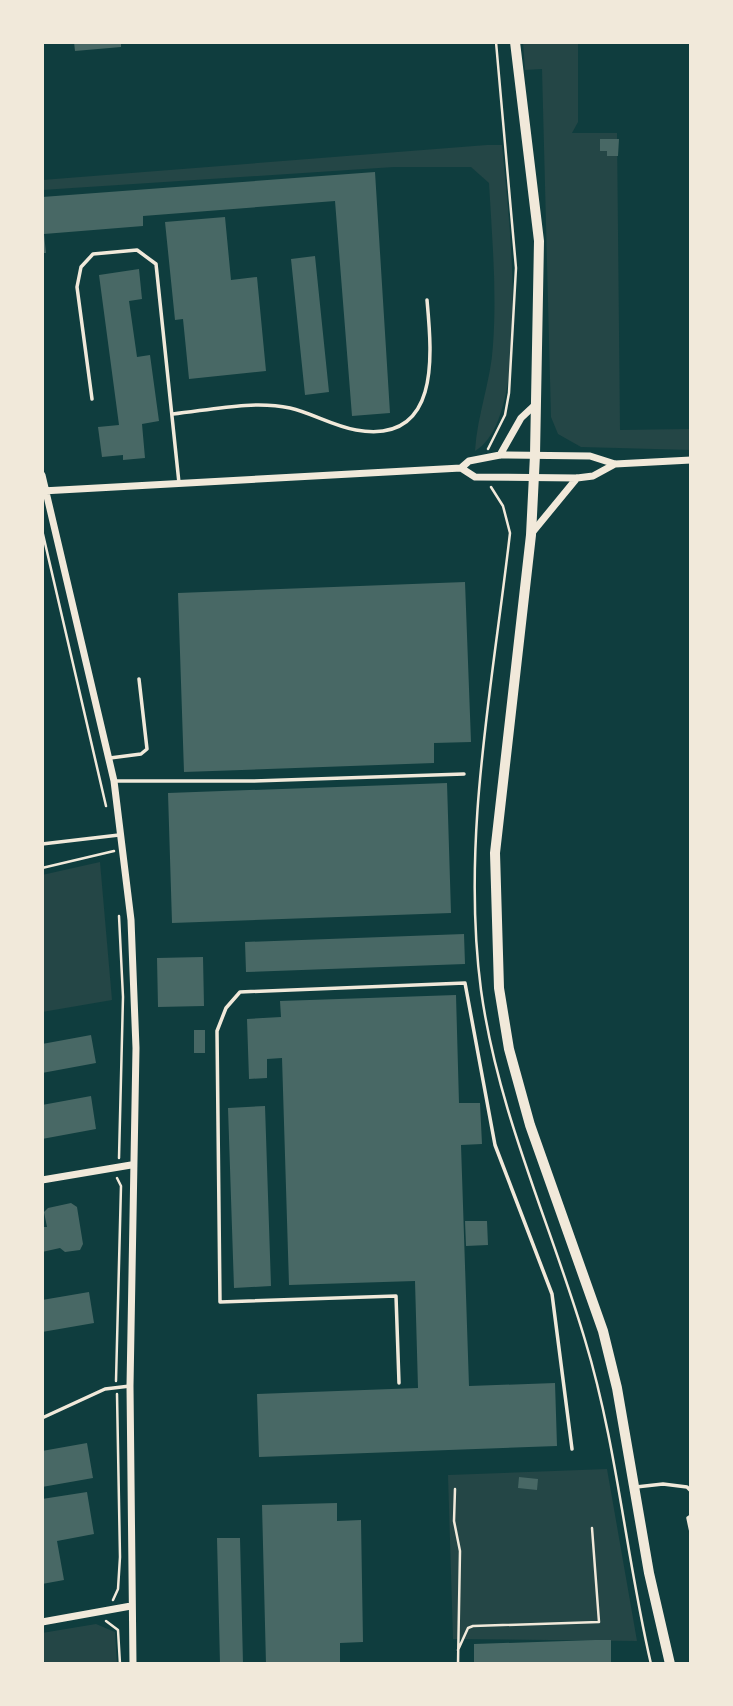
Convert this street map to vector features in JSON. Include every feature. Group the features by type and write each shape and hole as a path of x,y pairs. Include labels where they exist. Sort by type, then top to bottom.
{"main road":[{"path":"515,42 539,240 537,403 531,535 495,853 499,988 509,1049 530,1125 603,1331 617,1388 634,1488 670,1664"}],"street":[{"path":"500,455 521,418 537,403"},
{"path":"461,468 469,461 500,455 590,456 615,464 691,460"},
{"path":"44,491 461,468 475,477 578,478 593,476 615,464"},
{"path":"42,475 114,781 117,835 124,848 131,920 136,1048 131,1165 133,1664"},
{"path":"531,535 578,478"},
{"path":"42,1180 131,1165"},
{"path":"42,1622 131,1606"}],"lane":[{"path":"92,399 77,287 81,267 93,254 137,250 156,264 180,483"},
{"path":"173,414 274,406 359,430 391,430 400,426 424,399 429,381 432,351 427,300"},
{"path":"108,758 141,754 147,749 139,679"},
{"path":"114,781 254,781 464,774"},
{"path":"42,844 117,835"},
{"path":"399,1383 396,1296 220,1302 217,1031 226,1008 240,992 465,983 495,1145 552,1294 572,1450"},
{"path":"42,1418 104,1390 130,1386"},
{"path":"634,1488 663,1484 687,1486 691,1491"},
{"path":"691,1516 688,1518 691,1532"}],"path":[{"path":"489,457 488,445 505,415 509,393 516,268 496,42"},
{"path":"490,478 496,497 509,520 510,533 476,853 476,928 481,989 493,1057 509,1120 568,1286 600,1395 651,1664"},
{"path":"42,530 107,810"},
{"path":"116,863 117,835"},
{"path":"42,868 124,848"},
{"path":"119,911 122,1010 122,1141 117,1178 121,1186 117,1388 120,1557 113,1609 114,1624 119,1636 120,1664"},
{"path":"455,1489 454,1521 460,1551 458,1664"},
{"path":"458,1650 468,1628 473,1626 599,1622 592,1528"},
{"path":"96,1621 114,1624"}],"shaded area":[{"path":"523,42 578,42 578,122 572,133 617,133 620,430 691,429 691,450 581,447 558,434 551,417 542,69 525,70"},
{"path":"502,145 509,214 513,309 511,356 505,398 493,431 475,451 492,358 494,284 489,183 471,167 394,167 42,190 42,180"},
{"path":"100,862 112,1000 42,1012 42,875"},
{"path":"607,1469 637,1641 453,1639 448,1475"},
{"path":"96,1624 115,1632 117,1664 42,1664 42,1633"}],"building":[{"path":"74,42 121,42 121,47 75,51"},
{"path":"600,139 619,139 618,156 607,156 607,151 600,151"},
{"path":"375,172 390,413 352,416 335,201 143,216 143,226 44,234 46,253 42,253 42,197"},
{"path":"225,217 231,280 257,277 266,371 189,379 183,319 175,320 165,222"},
{"path":"315,256 329,392 305,395 291,259"},
{"path":"139,269 142,299 129,301 137,357 150,355 159,421 142,424 145,458 123,460 123,455 102,457 98,427 119,425 99,275"},
{"path":"465,582 471,742 434,743 434,763 184,772 178,593"},
{"path":"447,783 451,913 172,923 168,793"},
{"path":"464,934 465,964 246,972 245,942"},
{"path":"203,957 204,1006 158,1007 157,958"},
{"path":"456,995 459,1103 480,1103 482,1144 461,1145 469,1386 555,1383 557,1446 259,1457 257,1394 418,1388 415,1281 289,1285 282,1058 267,1059 267,1078 249,1079 247,1019 281,1017 280,1001"},
{"path":"194,1030 205,1030 205,1053 194,1053"},
{"path":"91,1035 96,1063 42,1073 42,1044"},
{"path":"91,1096 96,1129 42,1139 42,1105"},
{"path":"265,1106 271,1286 234,1288 228,1108"},
{"path":"71,1203 77,1207 83,1244 80,1250 65,1252 60,1248 42,1252 42,1227 47,1227 44,1212 48,1208"},
{"path":"465,1221 487,1221 488,1245 466,1246"},
{"path":"89,1292 94,1323 42,1332 42,1300"},
{"path":"87,1443 93,1478 42,1487 42,1451"},
{"path":"519,1477 538,1479 537,1490 518,1488"},
{"path":"87,1492 94,1534 57,1541 64,1580 42,1584 42,1499"},
{"path":"337,1503 337,1521 361,1520 363,1642 340,1643 340,1664 266,1664 262,1505"},
{"path":"217,1538 240,1538 243,1664 220,1664"},
{"path":"611,1640 611,1664 474,1664 474,1644"}]}
